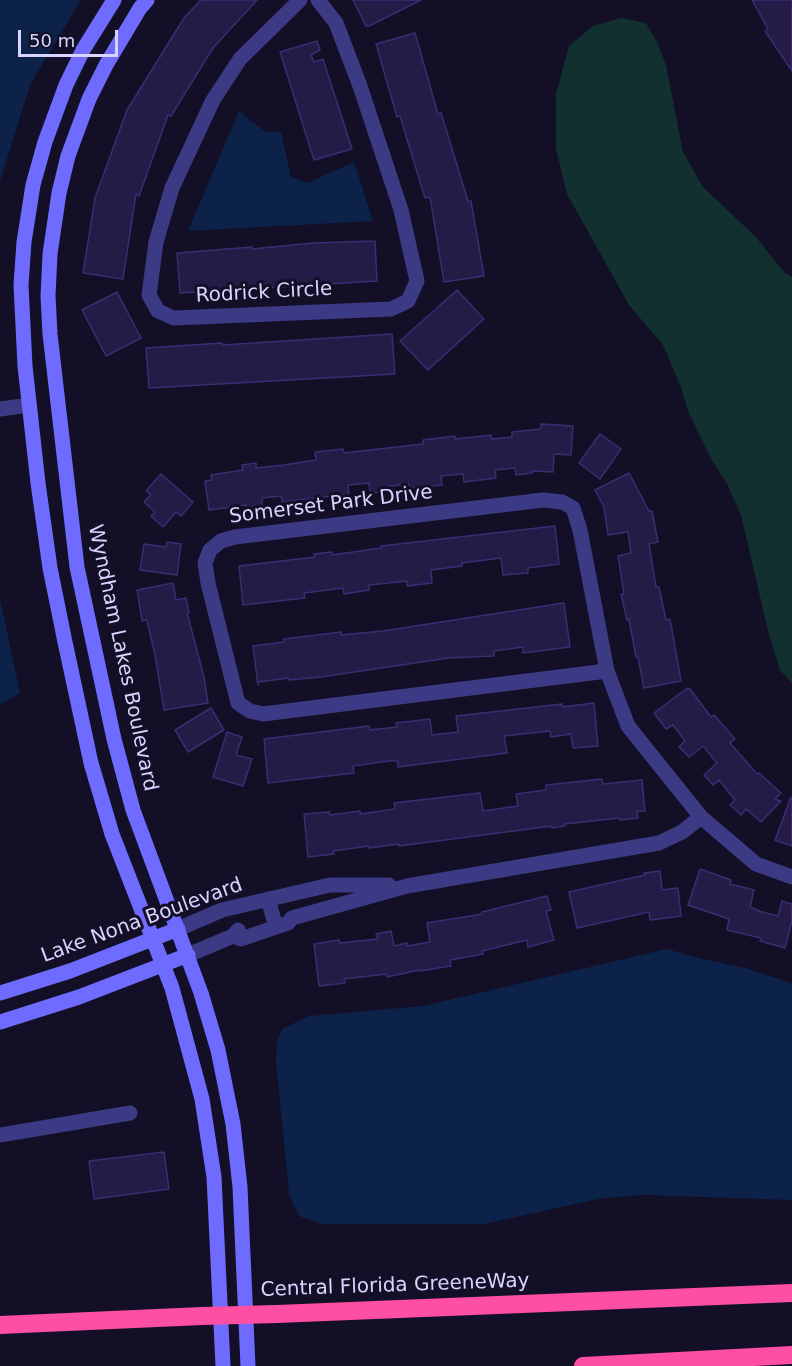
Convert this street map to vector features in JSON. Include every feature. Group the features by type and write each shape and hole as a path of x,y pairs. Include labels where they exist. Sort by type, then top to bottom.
{"highway":[{"name":"Central Florida GreeneWay","path":"0,1325 792,1293"},
{"path":"583,1366 792,1355"}],"street":[{"path":"114,0 83,50 66,85 45,142 33,186 24,242 21,285 29,405 50,568 91,763 112,834 164,965 183,1022 202,1099 214,1177 223,1366"},
{"name":"Wyndham Lakes Boulevard","path":"147,0 106,65 89,99 68,156 59,193 50,254 48,296 50,334 77,567 114,739 133,810 188,955 218,1050 233,1124 240,1187 248,1366"},
{"name":"Rodrick Circle","path":"300,0 240,59 213,100 172,188 156,242 149,295 158,311 174,318 391,309 408,301 417,281 401,210 360,86 336,23 318,0"},
{"path":"0,409 29,405"},
{"name":"Somerset Park Drive","path":"607,670 263,714 250,711 238,703 205,563 210,550 221,541 235,537 543,500 562,502 573,508 580,530 607,670 628,726 701,817 756,864 792,877"},
{"name":"Lake Nona Boulevard","path":"0,1022 79,997 233,936 241,939 275,923 288,923 292,918 406,886 659,843 682,832 701,817"},
{"name":"Lake Nona Boulevard","path":"0,993 70,971 178,930 222,910 330,885 406,886"},
{"path":"268,899 275,923"},
{"path":"0,1135 130,1113"}],"green space":[{"path":"621,18 646,23 657,42 666,65 683,152 703,187 755,236 784,272 792,277 792,683 780,670 769,635 741,515 727,484 711,459 688,411 681,387 663,345 629,305 567,194 556,149 556,94 569,46 593,26"}],"water":[{"path":"0,0 81,0 30,85 0,181"},
{"path":"239,111 266,132 281,132 291,177 307,183 354,162 373,221 188,231"},
{"path":"0,599 20,693 0,704"},
{"path":"667,949 745,968 792,983 792,1200 644,1195 603,1198 484,1224 321,1224 299,1216 289,1194 276,1063 277,1042 282,1029 309,1016 423,1006"}],"building":[{"path":"201,0 257,0 213,48 171,116 168,115 139,196 136,194 123,279 83,273 95,198 127,110 184,18"},
{"path":"353,0 421,0 366,26"},
{"path":"752,0 792,0 792,71 765,31 768,29"},
{"path":"415,33 438,114 441,113 468,201 471,201 484,276 444,282 430,197 425,198 400,116 397,117 376,44"},
{"path":"317,41 320,50 311,55 314,62 323,59 352,149 314,160 280,52"},
{"path":"375,241 377,281 180,293 177,253"},
{"path":"457,290 484,319 428,370 400,341"},
{"path":"117,292 141,338 106,356 82,310"},
{"path":"392,334 395,374 149,388 146,348"},
{"path":"541,424 573,426 571,455 554,454 553,472 532,471 532,473 516,475 515,468 495,470 496,478 464,482 463,474 441,476 442,485 410,488 409,484 383,487 384,492 370,493 369,483 348,485 349,494 282,502 281,496 262,498 262,506 246,508 246,505 209,510 205,481 212,480 211,475 243,470 242,465 256,463 256,468 284,465 316,460 315,452 343,449 344,453 423,444 423,440 455,436 455,439 491,435 492,439 512,437 512,432 541,429"},
{"path":"600,434 621,449 600,479 579,463"},
{"path":"629,473 649,511 652,511 658,542 649,544 656,587 659,587 666,620 670,619 681,681 644,688 629,619 627,620 621,594 624,594 618,556 631,553 628,532 608,535 604,507 595,490"},
{"path":"161,474 193,502 181,516 176,512 163,527 151,516 155,512 144,502 151,495 146,491"},
{"path":"555,526 559,564 528,568 528,573 503,575 501,558 431,570 432,583 407,586 407,581 369,585 369,590 344,594 343,588 304,593 305,598 243,605 239,566 315,557 314,554 332,552 332,555 381,548 381,546"},
{"path":"167,542 181,544 177,575 140,570 144,544 166,547"},
{"path":"173,583 176,600 186,598 189,613 187,613 204,677 208,703 164,710 155,655 147,620 142,621 137,590"},
{"path":"564,603 570,647 523,653 523,647 494,651 494,656 448,658 321,677 258,682 258,685 253,646 284,642 284,639 341,632 341,635 383,631"},
{"path":"686,689 690,689 711,717 714,715 735,739 730,743 757,774 759,773 781,793 775,799 781,801 761,822 746,809 741,815 730,805 735,800 719,780 713,785 704,775 717,763 703,746 689,757 679,747 685,741 673,725 666,729 654,713"},
{"path":"594,703 598,746 573,748 571,734 551,737 550,731 504,736 507,753 398,767 398,761 389,761 353,766 354,773 268,783 264,739 369,726 370,730 397,727 396,723 430,719 432,735 458,732 456,716 562,704 562,707"},
{"path":"211,708 224,730 188,752 175,730"},
{"path":"227,732 242,737 236,755 252,759 243,786 213,777"},
{"path":"602,779 603,784 642,780 645,811 637,811 638,818 565,824 565,826 552,828 552,826 399,846 399,844 369,848 369,846 308,857 304,814 329,812 330,815 360,811 360,814 395,809 394,803 480,793 483,811 518,806 516,794 546,790 546,785"},
{"path":"792,798 792,846 775,840"},
{"path":"700,869 731,880 730,884 754,890 750,907 758,911 778,916 782,901 792,904 792,921 785,948 760,941 761,938 727,930 729,919 688,905"},
{"path":"660,871 662,890 678,888 681,916 650,920 649,912 577,928 569,892"},
{"path":"547,896 551,910 546,911 554,940 528,947 527,940 482,951 483,954 450,960 451,966 387,977 386,974 344,979 345,983 319,986 314,944 339,940 340,943 378,939 376,934 391,931 394,946 430,942 427,923 482,914 482,912"},
{"path":"164,1152 169,1189 94,1199 89,1161"}]}
